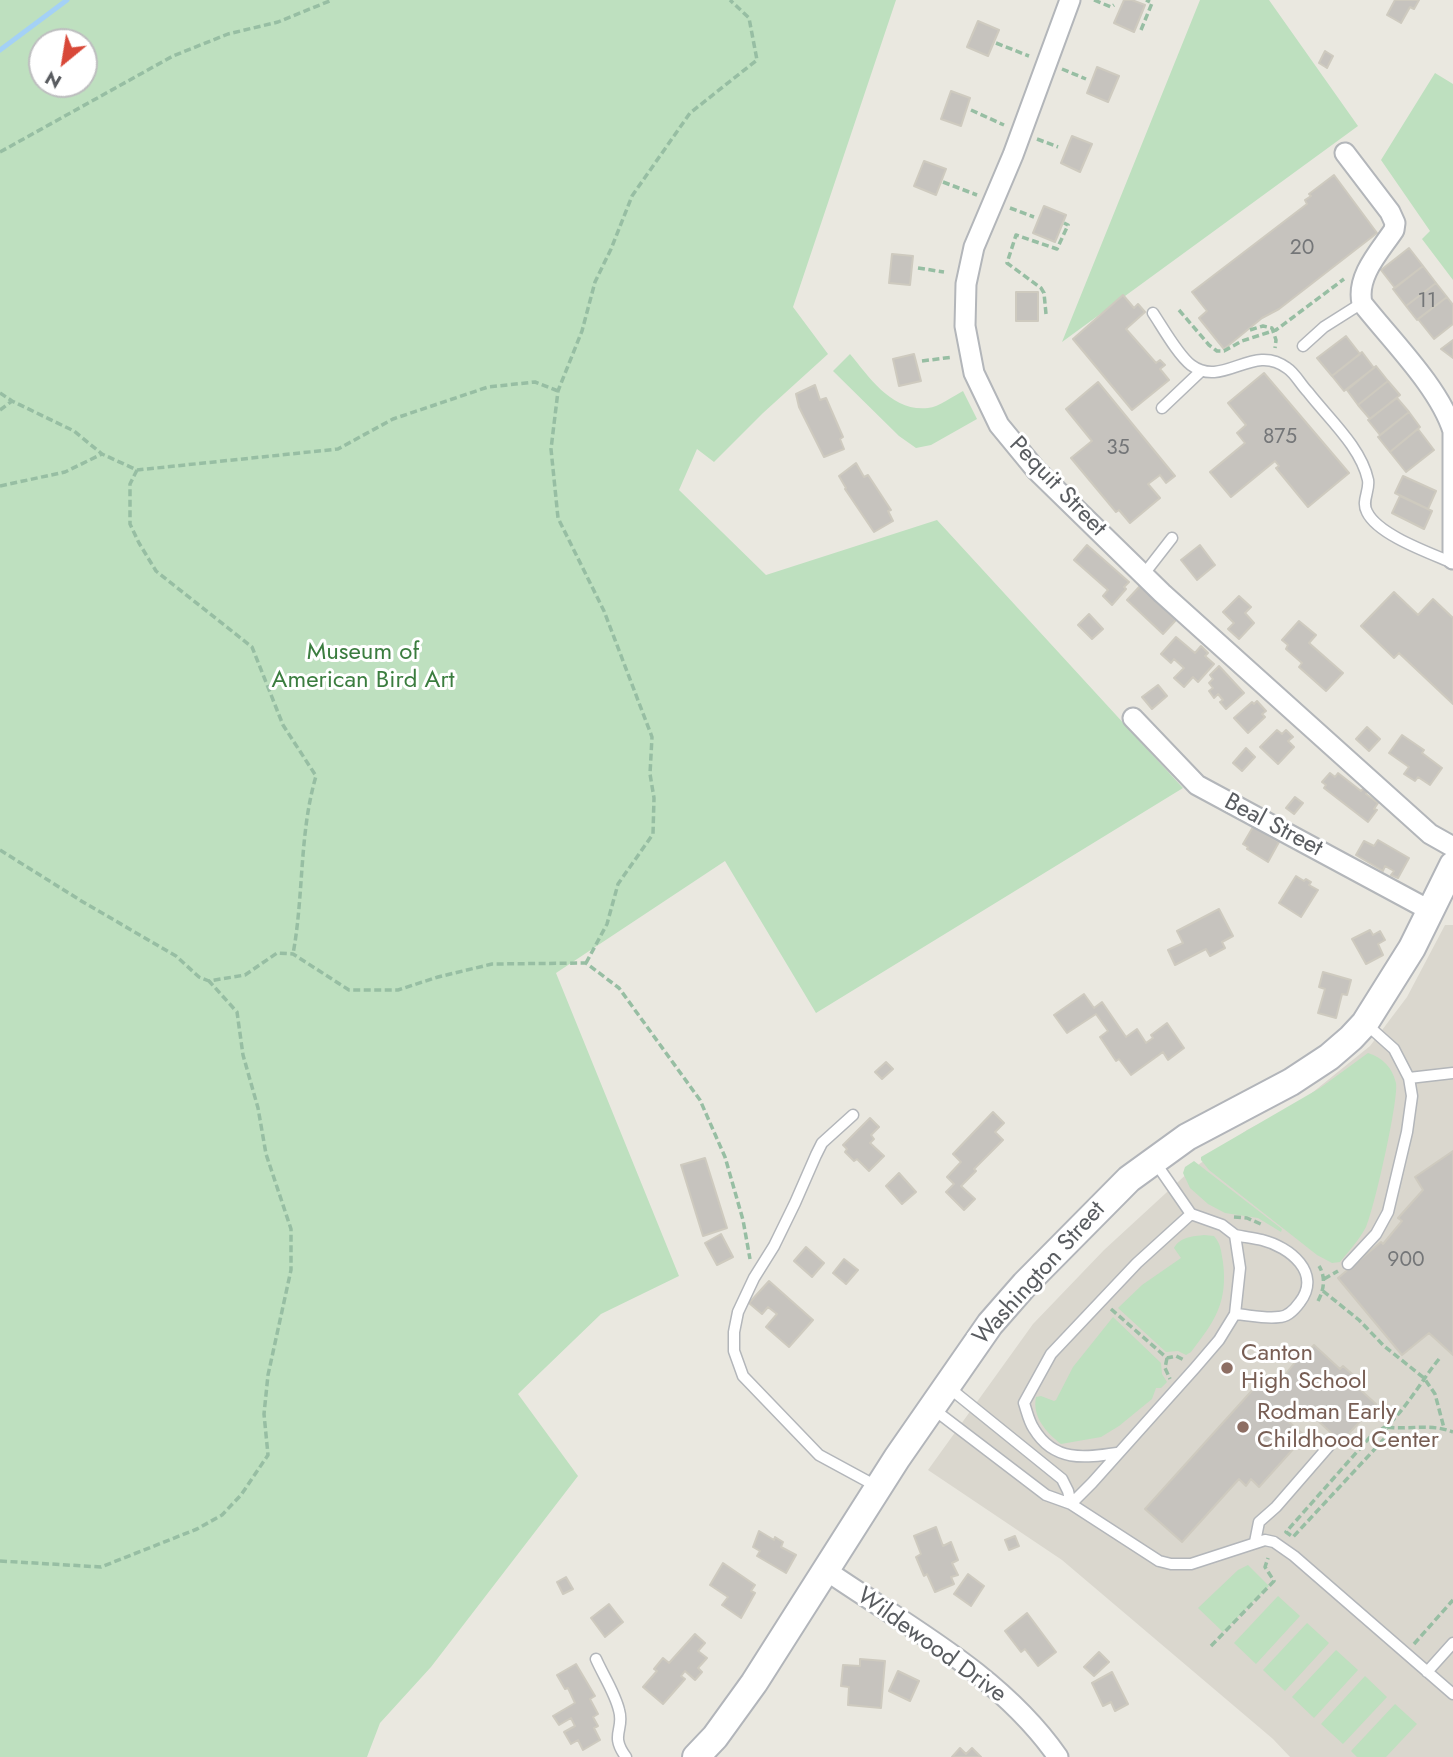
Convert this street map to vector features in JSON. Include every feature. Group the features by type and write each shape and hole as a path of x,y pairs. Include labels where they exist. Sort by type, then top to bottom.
{"main road":[{"name":"Washington Street","path":"695,1757 715,1737 754,1683 931,1407 990,1324 1104,1203 1154,1160 1187,1137 1236,1113 1329,1057 1365,1023 1441,899 1453,865"}],"street":[{"name":"Pequit Street","path":"1070,0 974,247 966,284 965,326 974,373 999,425 1032,466 1144,574 1430,834 1453,847"},
{"path":"1345,153 1390,212 1395,223 1394,230 1363,279 1360,293 1362,303 1436,395 1448,414 1453,431 1453,561"},
{"name":"Beal Street","path":"1133,718 1198,785 1441,899"},
{"name":"Wildewood Drive","path":"827,1571 1002,1694 1058,1757"}],"lane":[{"path":"1303,345 1324,327 1362,303"},
{"path":"1153,313 1189,364 1201,371 1214,373 1250,360 1271,360 1288,368 1351,445 1368,483 1364,502 1367,512 1381,528 1453,561"},
{"path":"1162,408 1201,371"},
{"path":"1144,574 1172,538"},
{"path":"1349,1264 1376,1234 1388,1212 1407,1132 1412,1096 1409,1077 1394,1049 1365,1023"},
{"path":"1409,1077 1453,1073"},
{"path":"853,1115 822,1143 774,1246 754,1278 738,1312 734,1351 743,1376 819,1455 879,1488"},
{"path":"1154,1160 1191,1214 1222,1225 1235,1235 1264,1240 1288,1252 1307,1271 1309,1282 1305,1296 1294,1310 1282,1318 1235,1314"},
{"path":"1117,1453 1070,1457 1051,1447 1034,1429 1024,1404 1051,1354 1137,1263 1191,1214"},
{"path":"1071,1504 1093,1483 1195,1368 1219,1340 1235,1314 1240,1268 1235,1235"},
{"path":"946,1385 1062,1479 1069,1491 1071,1504"},
{"path":"931,1407 1046,1495 1071,1504 1150,1556 1171,1564 1191,1564 1255,1542 1274,1542 1294,1556 1453,1694"},
{"path":"1255,1542 1259,1522 1276,1507 1329,1446"},
{"path":"1427,1672 1453,1643"},
{"path":"596,1659 620,1710 618,1746 626,1757"}],"path":[{"path":"0,152 173,56 228,34 278,22 332,0"},
{"path":"586,963 607,924 618,884 653,834 654,798 650,774 652,737 604,611 558,519 551,449 558,391 582,331 595,282 632,196 690,113 757,61 749,18 730,0"},
{"path":"1094,0 1112,6 1111,0"},
{"path":"1141,30 1152,3 1146,0"},
{"path":"943,182 1034,217"},
{"path":"1046,314 1041,288 1007,263 1016,235 1058,249 1068,225 1064,223"},
{"path":"918,268 944,272"},
{"path":"1179,310 1200,337 1217,351 1224,351 1242,341 1275,330 1352,274"},
{"path":"1250,330 1269,326 1275,330"},
{"path":"1271,360 1275,347 1275,330"},
{"path":"922,361 953,357"},
{"path":"0,393 74,431 102,454 137,470 338,449 393,419 488,387 535,382 558,391"},
{"path":"0,410 12,401"},
{"path":"0,486 65,472 102,454"},
{"path":"137,470 130,484 131,524 139,543 156,571 252,647 283,725 316,776 308,803 300,919 293,954"},
{"path":"0,850 176,956 199,977 209,981 237,1012 243,1055 258,1108 265,1154 291,1229 291,1270 268,1376 264,1414 268,1455 241,1495 222,1515 197,1529 101,1567 0,1561"},
{"path":"209,981 245,975 277,953 293,954 349,990 398,990 492,964 586,963 619,988 701,1100 725,1157 743,1220 754,1278"},
{"path":"1232,1216 1247,1218 1270,1228"},
{"path":"1322,1291 1424,1378 1435,1394 1444,1428"},
{"path":"1102,1300 1167,1358 1180,1357 1195,1368"},
{"path":"1439,1359 1386,1427 1386,1437 1293,1537 1286,1532 1379,1429 1386,1427 1401,1429 1422,1426 1444,1428 1453,1432"},
{"path":"1211,1646 1274,1581 1265,1567 1268,1558"},
{"path":"1414,1644 1453,1600"}],"shaded area":[{"name":"Canton High School","path":"1445,925 1453,925 1453,1757 1290,1757 1273,1739 1062,1560 928,1470 1033,1324 1104,1250 1191,1170 1247,1130 1297,1105 1370,1046 1407,997"}],"green space":[{"name":"Museum of American Bird Art","path":"0,0 896,0 793,307 828,354 714,462 697,449 679,490 766,575 937,520 1183,788 816,1013 725,861 556,973 679,1276 601,1314 518,1394 578,1476 431,1667 380,1723 367,1757 0,1757"},
{"path":"1200,0 1269,0 1358,126 1062,342"},
{"path":"1435,73 1453,84 1453,280 1422,239 1430,231 1381,160"},
{"path":"850,354 874,383 903,405 928,408 963,391 977,419 931,445 916,448 899,436 833,371"},
{"path":"1368,1053 1382,1060 1392,1072 1396,1083 1394,1110 1380,1178 1366,1227 1340,1262 1332,1263 1317,1255 1209,1170 1201,1157 1320,1088"},
{"path":"1194,1161 1282,1229 1281,1232 1258,1218 1225,1213 1208,1204 1190,1188 1183,1173 1185,1167"},
{"path":"1204,1235 1214,1236 1223,1262 1223,1289 1218,1310 1191,1352 1186,1355 1178,1351 1166,1352 1118,1308 1142,1285 1181,1258 1174,1248 1180,1241"},
{"path":"1113,1317 1161,1363 1162,1374 1167,1382 1161,1388 1156,1388 1152,1399 1101,1437 1061,1444 1041,1424 1036,1411 1036,1397 1056,1400 1073,1367"},
{"path":"1248,1565 1269,1586 1223,1632 1198,1608 1238,1570"},
{"path":"1278,1596 1300,1616 1256,1664 1234,1643"},
{"path":"1307,1623 1329,1643 1285,1691 1263,1670"},
{"path":"1336,1650 1358,1670 1314,1718 1292,1697"},
{"path":"1365,1676 1387,1697 1343,1744 1321,1724"},
{"path":"1395,1704 1417,1724 1386,1757 1357,1757 1351,1751"}],"building":[{"path":"1124,0 1145,5 1134,32 1114,23"},
{"path":"1395,0 1419,0 1414,9 1410,7 1401,23 1387,15"},
{"path":"978,21 999,30 988,56 967,47"},
{"path":"1325,51 1333,56 1327,68 1319,63"},
{"path":"1097,67 1119,76 1108,102 1087,93"},
{"path":"951,91 970,98 961,126 941,119"},
{"path":"1072,136 1092,144 1080,172 1061,163"},
{"path":"924,161 946,169 936,195 914,186"},
{"path":"1334,175 1377,233 1224,349 1199,318 1207,311 1192,292 1307,204 1305,200 1311,196 1309,194"},
{"path":"1044,206 1066,215 1055,242 1033,233"},
{"path":"1409,248 1423,266 1395,288 1381,270"},
{"path":"892,254 913,256 910,285 889,283"},
{"path":"1423,266 1436,283 1406,306 1393,289"},
{"path":"1436,283 1447,297 1417,320 1406,306"},
{"path":"1016,292 1038,292 1038,321 1016,321"},
{"path":"1123,295 1134,308 1138,304 1145,312 1126,329 1156,363 1160,360 1165,365 1160,369 1169,380 1132,410 1073,339"},
{"path":"1447,297 1453,305 1453,324 1434,339 1418,319"},
{"path":"1346,336 1360,354 1332,376 1317,358"},
{"path":"1453,340 1453,358 1441,349"},
{"path":"1362,352 1374,368 1344,391 1332,376"},
{"path":"914,354 921,381 899,386 893,359"},
{"path":"1376,366 1388,381 1358,405 1347,390"},
{"path":"1264,373 1349,473 1308,507 1276,468 1279,466 1275,461 1231,497 1210,472 1245,443 1237,433 1246,425 1228,403"},
{"path":"1388,381 1400,395 1370,419 1358,405"},
{"path":"1098,382 1175,476 1166,483 1160,475 1148,484 1160,498 1130,523 1119,510 1116,512 1071,458 1092,441 1066,409"},
{"path":"815,385 820,400 826,398 843,437 840,439 844,449 824,457 799,407 796,394"},
{"path":"1397,398 1409,412 1380,435 1368,420"},
{"path":"1409,412 1420,427 1390,452 1378,437"},
{"path":"1418,429 1434,450 1406,472 1390,452"},
{"path":"856,463 864,477 868,475 891,510 888,511 893,521 874,532 839,476"},
{"path":"1403,476 1436,491 1428,509 1395,493"},
{"path":"1400,496 1432,511 1424,529 1392,513"},
{"path":"1087,545 1129,582 1112,605 1103,596 1108,590 1074,560"},
{"path":"1200,545 1215,565 1197,580 1181,560"},
{"path":"1140,586 1176,620 1163,634 1127,600"},
{"path":"1394,592 1418,615 1433,599 1453,618 1453,704 1399,653 1394,658 1361,626"},
{"path":"1239,596 1251,607 1245,613 1254,623 1239,639 1228,629 1234,623 1223,612"},
{"path":"1089,614 1103,629 1092,639 1078,625"},
{"path":"1299,621 1316,635 1309,643 1343,673 1326,691 1299,667 1302,663 1286,649 1288,645 1282,640"},
{"path":"1176,637 1195,653 1201,646 1208,653 1205,656 1214,664 1198,682 1193,677 1184,687 1174,678 1184,668 1174,659 1171,663 1161,654"},
{"path":"1219,666 1244,693 1226,709 1218,694 1214,698 1209,691 1213,688 1209,683 1213,679 1210,675"},
{"path":"1158,685 1167,696 1152,709 1142,697"},
{"path":"1257,701 1266,711 1262,714 1265,717 1248,733 1234,718 1252,702 1254,704"},
{"path":"1367,727 1380,739 1369,751 1356,739"},
{"path":"1277,730 1282,734 1286,730 1293,737 1288,741 1294,747 1278,764 1260,747"},
{"path":"1402,735 1424,750 1422,753 1442,768 1430,785 1418,777 1415,781 1404,774 1409,767 1389,753"},
{"path":"1246,748 1255,757 1242,771 1233,763"},
{"path":"1330,773 1335,777 1338,773 1361,791 1364,788 1368,791 1366,794 1378,803 1374,809 1377,810 1368,822 1324,788 1326,785 1322,782"},
{"path":"1295,797 1303,803 1294,814 1286,808"},
{"path":"1253,827 1279,842 1268,862 1243,844"},
{"path":"1378,840 1409,858 1398,878 1391,875 1394,871 1385,866 1383,871 1356,855 1364,841 1374,846"},
{"path":"1296,876 1311,882 1309,885 1318,890 1301,917 1279,903"},
{"path":"1219,909 1233,936 1222,942 1225,948 1210,956 1206,949 1175,965 1168,950 1183,943 1177,931"},
{"path":"1370,930 1373,935 1380,931 1385,940 1378,944 1383,955 1366,964 1352,939"},
{"path":"1323,972 1351,980 1347,995 1342,994 1336,1018 1318,1013 1325,989 1319,987"},
{"path":"1084,994 1094,1008 1102,1002 1126,1037 1137,1029 1146,1043 1153,1038 1151,1035 1167,1023 1184,1048 1168,1060 1163,1052 1131,1075 1119,1059 1116,1061 1100,1037 1108,1031 1096,1014 1067,1033 1054,1015"},
{"path":"886,1062 893,1069 882,1079 875,1072"},
{"path":"993,1112 1004,1123 995,1132 1003,1140 961,1186 975,1199 964,1210 946,1192 954,1184 947,1177 961,1162 953,1154"},
{"path":"870,1118 879,1127 871,1135 874,1139 870,1143 884,1156 869,1171 845,1152 847,1149 843,1145"},
{"path":"1453,1151 1453,1355 1429,1333 1402,1355 1338,1278 1381,1242 1383,1244 1402,1221 1398,1218 1423,1190 1415,1177"},
{"path":"705,1158 727,1228 703,1236 681,1165"},
{"path":"899,1173 916,1192 902,1204 886,1186"},
{"path":"721,1234 733,1257 717,1265 705,1243"},
{"path":"806,1247 824,1263 812,1277 794,1261"},
{"path":"844,1259 858,1270 846,1284 833,1273"},
{"path":"769,1281 813,1320 789,1347 766,1327 777,1314 768,1307 762,1314 749,1303"},
{"path":"1314,1345 1340,1369 1343,1366 1359,1380 1355,1385 1376,1404 1341,1442 1303,1407 1289,1422 1305,1436 1259,1487 1251,1479 1246,1486 1239,1479 1182,1542 1145,1509 1266,1375 1277,1385 1300,1356 1303,1358"},
{"path":"936,1527 943,1546 951,1542 958,1560 952,1563 958,1575 951,1577 954,1584 935,1592 916,1557 921,1554 914,1536"},
{"path":"759,1531 783,1542 781,1547 796,1555 786,1573 757,1556 760,1551 753,1547"},
{"path":"1015,1536 1019,1546 1009,1550 1005,1540"},
{"path":"723,1563 755,1585 751,1591 755,1593 741,1618 722,1605 728,1597 710,1585"},
{"path":"968,1574 984,1586 971,1606 954,1594"},
{"path":"566,1577 573,1589 563,1594 557,1582"},
{"path":"609,1604 623,1622 605,1637 591,1618"},
{"path":"1027,1613 1056,1652 1038,1666 1025,1649 1021,1652 1005,1631"},
{"path":"695,1634 705,1643 698,1651 707,1658 698,1668 702,1672 695,1680 685,1671 681,1676 685,1679 663,1704 643,1687 657,1671 654,1669 663,1658 669,1663"},
{"path":"1099,1652 1109,1662 1094,1676 1084,1667"},
{"path":"860,1659 885,1661 881,1708 848,1705 849,1687 841,1686 843,1665 860,1666"},
{"path":"576,1664 595,1696 590,1699 598,1714 593,1717 598,1726 594,1728 600,1740 583,1750 578,1740 571,1744 564,1732 575,1726 571,1718 559,1725 553,1716 575,1703 568,1688 565,1689 557,1675"},
{"path":"898,1671 919,1681 910,1701 889,1691"},
{"path":"1112,1672 1128,1704 1115,1711 1111,1702 1103,1706 1092,1683"},
{"path":"960,1748 966,1754 972,1748 981,1757 952,1757"}],"waterway":[{"path":"0,50 67,0"}],"place":[{"name":"Canton High School","path":"1227,1368"},
{"name":"Rodman Early Childhood Center","path":"1243,1427"}]}
